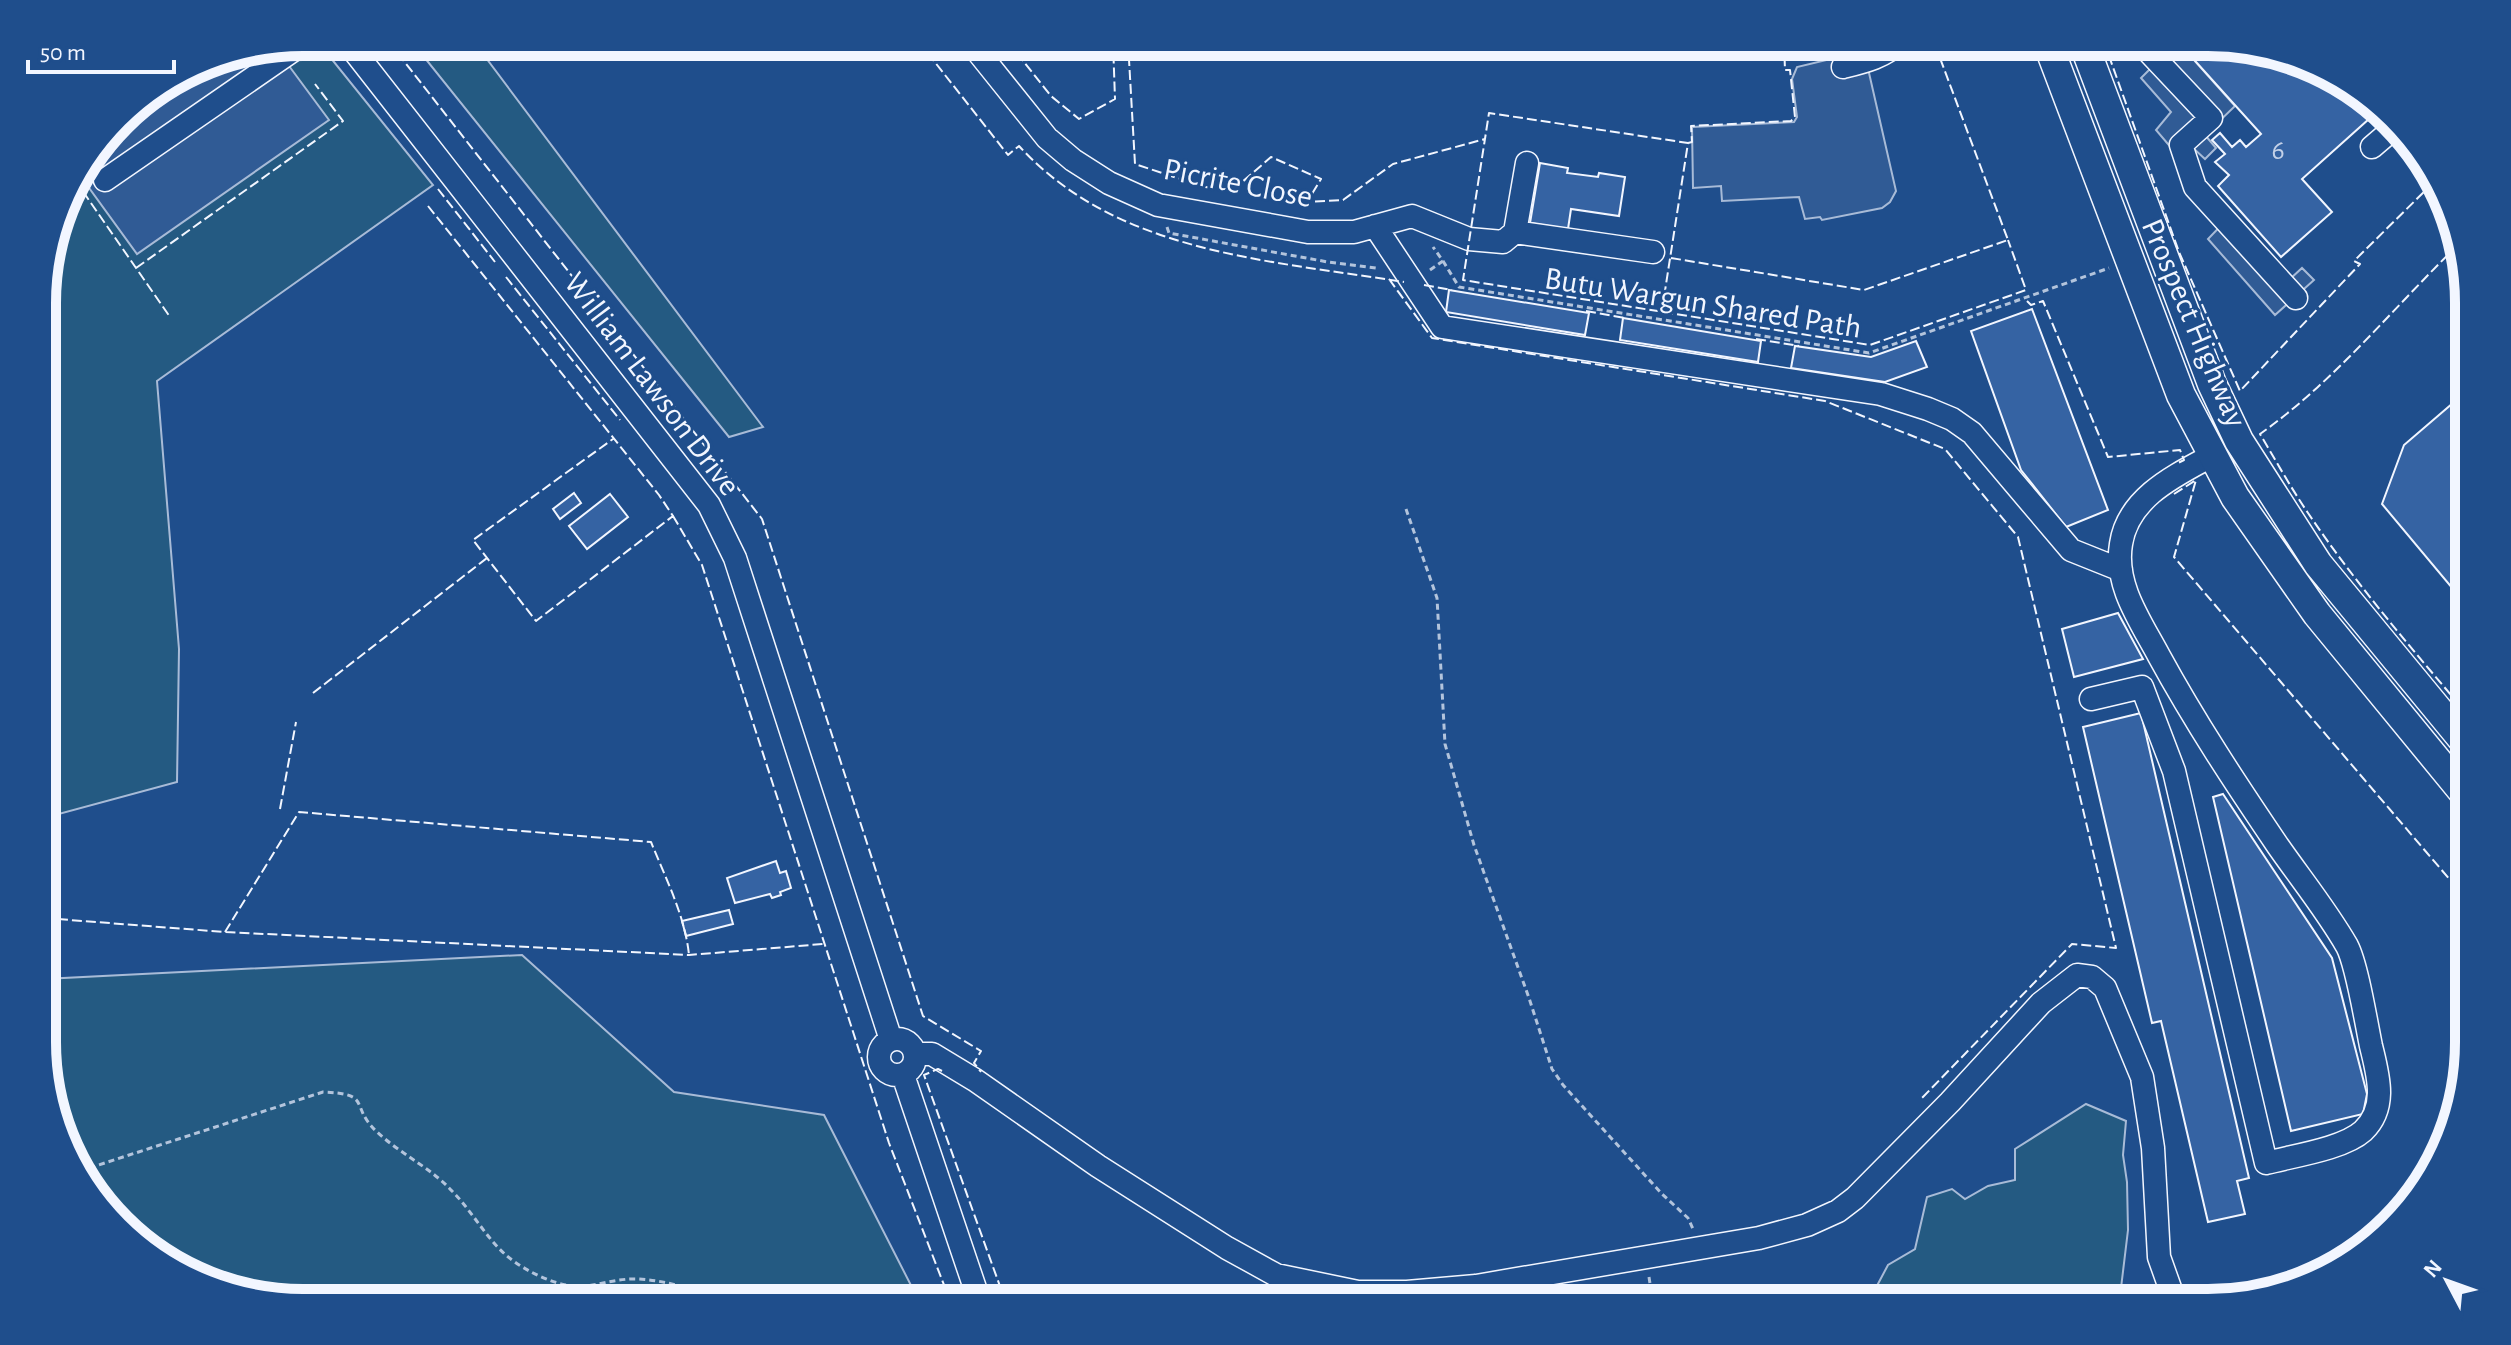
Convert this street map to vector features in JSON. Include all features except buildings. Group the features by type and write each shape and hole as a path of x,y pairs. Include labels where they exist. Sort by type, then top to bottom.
{"main road":[{"name":"Prospect Highway","path":"2052,56 2181,395 2235,497 2317,614 2455,782"},
{"name":"Prospect Highway","path":"2088,56 2212,384 2239,441 2318,564 2455,730"}],"street":[{"path":"1843,67 1874,56"},
{"path":"2153,56 2211,118 2181,145 2195,187 2296,298"},
{"path":"105,180 283,57"},
{"name":"William Lawson Drive","path":"359,57 709,505 735,558 891,1040 881,1048 881,1067 890,1075 903,1075 975,1289"},
{"name":"Picrite Close","path":"982,57 1047,138 1073,160 1109,183 1158,205 1308,232 1354,232 1412,216 1469,239 1503,242 1515,232"},
{"path":"2372,147 2388,133"},
{"path":"1527,163 1515,232 1653,252"},
{"path":"1375,226 1442,327 1881,394 1952,419 1972,433 2071,550 2121,570"},
{"path":"2091,699 2142,687 2153,715 2174,771 2266,1163 2340,1143 2362,1132 2377,1112 2380,1083 2348,948 2229,774 2178,690 2127,597 2121,570 2121,543 2128,522 2140,503 2165,481 2213,455"},
{"path":"1448,1288 1759,1238 1807,1225 1838,1211 1855,1198 1950,1102 2041,1003 2077,975 2092,977 2105,988 2142,1077 2153,1148 2159,1257 2170,1288"},
{"path":"891,1040 903,1040 913,1048 912,1069 903,1075"},
{"path":"915,1054 932,1054 975,1080 1098,1166 1227,1248 1276,1275 1341,1288"}],"path":[{"name":"Butu Wargun Shared Path","path":"1443,261 1459,287 1869,353 2113,267"},
{"path":"1406,509 1437,598 1445,744 1474,845 1552,1069 1662,1194 1688,1218 1696,1233 1697,1248"},
{"path":"90,1168 323,1092 347,1093 357,1099 373,1129 453,1191 508,1256 557,1285 582,1287 635,1279 662,1281 689,1289"},
{"path":"1647,1257 1651,1288"}],"shaded area":[{"path":"1842,56 1865,56 1896,191 1882,208 1822,220 1820,217 1805,219 1799,197 1722,201 1721,186 1693,188 1692,127 1794,122 1797,117 1792,79 1797,67"},
{"path":"2152,56 2190,56 2235,106 2205,135 2216,148 2205,159 2191,146 2179,157 2156,130 2171,112 2141,78 2152,67"},
{"path":"283,57 329,120 137,254 86,184 117,140 140,117 179,89 223,69"},
{"path":"330,57 433,185 157,381 179,649 177,782 56,815 57,286 64,239 89,179 117,140 140,117 179,89 223,69 254,61"},
{"path":"424,57 485,57 763,427 729,437"},
{"path":"2232,214 2290,279 2302,268 2314,280 2275,315 2208,239"},
{"path":"522,955 674,1092 824,1115 913,1289 303,1289 254,1284 223,1276 194,1264 140,1228 117,1205 89,1166 64,1106 58,1075 56,978"},
{"path":"2086,1104 2126,1121 2123,1155 2128,1230 2121,1288 1876,1288 1888,1265 1915,1249 1927,1197 1952,1189 1965,1199 1988,1186 2015,1180 2015,1149"}],"fence":[{"path":"1688,143 1692,142 1691,126 1791,121 1795,117 1790,70 1785,70 1785,56"},
{"path":"1671,258 1864,290 2008,240 1939,56"},
{"path":"2109,56 2179,252 2240,391 2360,264 2354,261 2427,189"},
{"path":"401,57 762,519 923,1016 981,1051 974,1063 981,1072"},
{"path":"931,57 1008,155 1019,146 1058,182 1102,210 1149,231 1198,246 1249,258 1404,282"},
{"path":"1020,57 1051,96 1079,119 1115,99 1114,57"},
{"path":"1129,57 1135,164 1204,187 1233,190 1271,157 1321,179 1307,202 1343,200 1393,164 1485,139"},
{"path":"136,268 343,121 315,84"},
{"path":"1662,310 1688,143 1489,113 1463,280 1870,345 2026,290 2008,240"},
{"path":"438,189 495,262"},
{"path":"83,191 170,317"},
{"path":"428,206 659,495 673,516 536,621 473,540 613,439"},
{"path":"2450,253 2338,368 2260,434 2302,504 2345,565 2455,699"},
{"path":"506,277 620,420"},
{"path":"1389,279 1432,338 1825,401 1945,449 2018,537 2116,948 2072,944 1922,1098"},
{"path":"1424,285 1452,290"},
{"path":"2027,301 2031,305 2043,301 2108,457 2180,450 2184,460 2178,463"},
{"path":"1586,311 1625,318"},
{"path":"1756,339 1799,346"},
{"path":"2174,494 2196,480 2174,557 2455,886"},
{"path":"673,516 702,565 889,1143 945,1289"},
{"path":"313,693 487,558"},
{"path":"280,809 296,722"},
{"path":"225,932 299,812 651,842 679,912 689,955"},
{"path":"56,919 225,932 689,955 823,944"},
{"path":"942,1071 938,1069 924,1075 1001,1289"}]}
